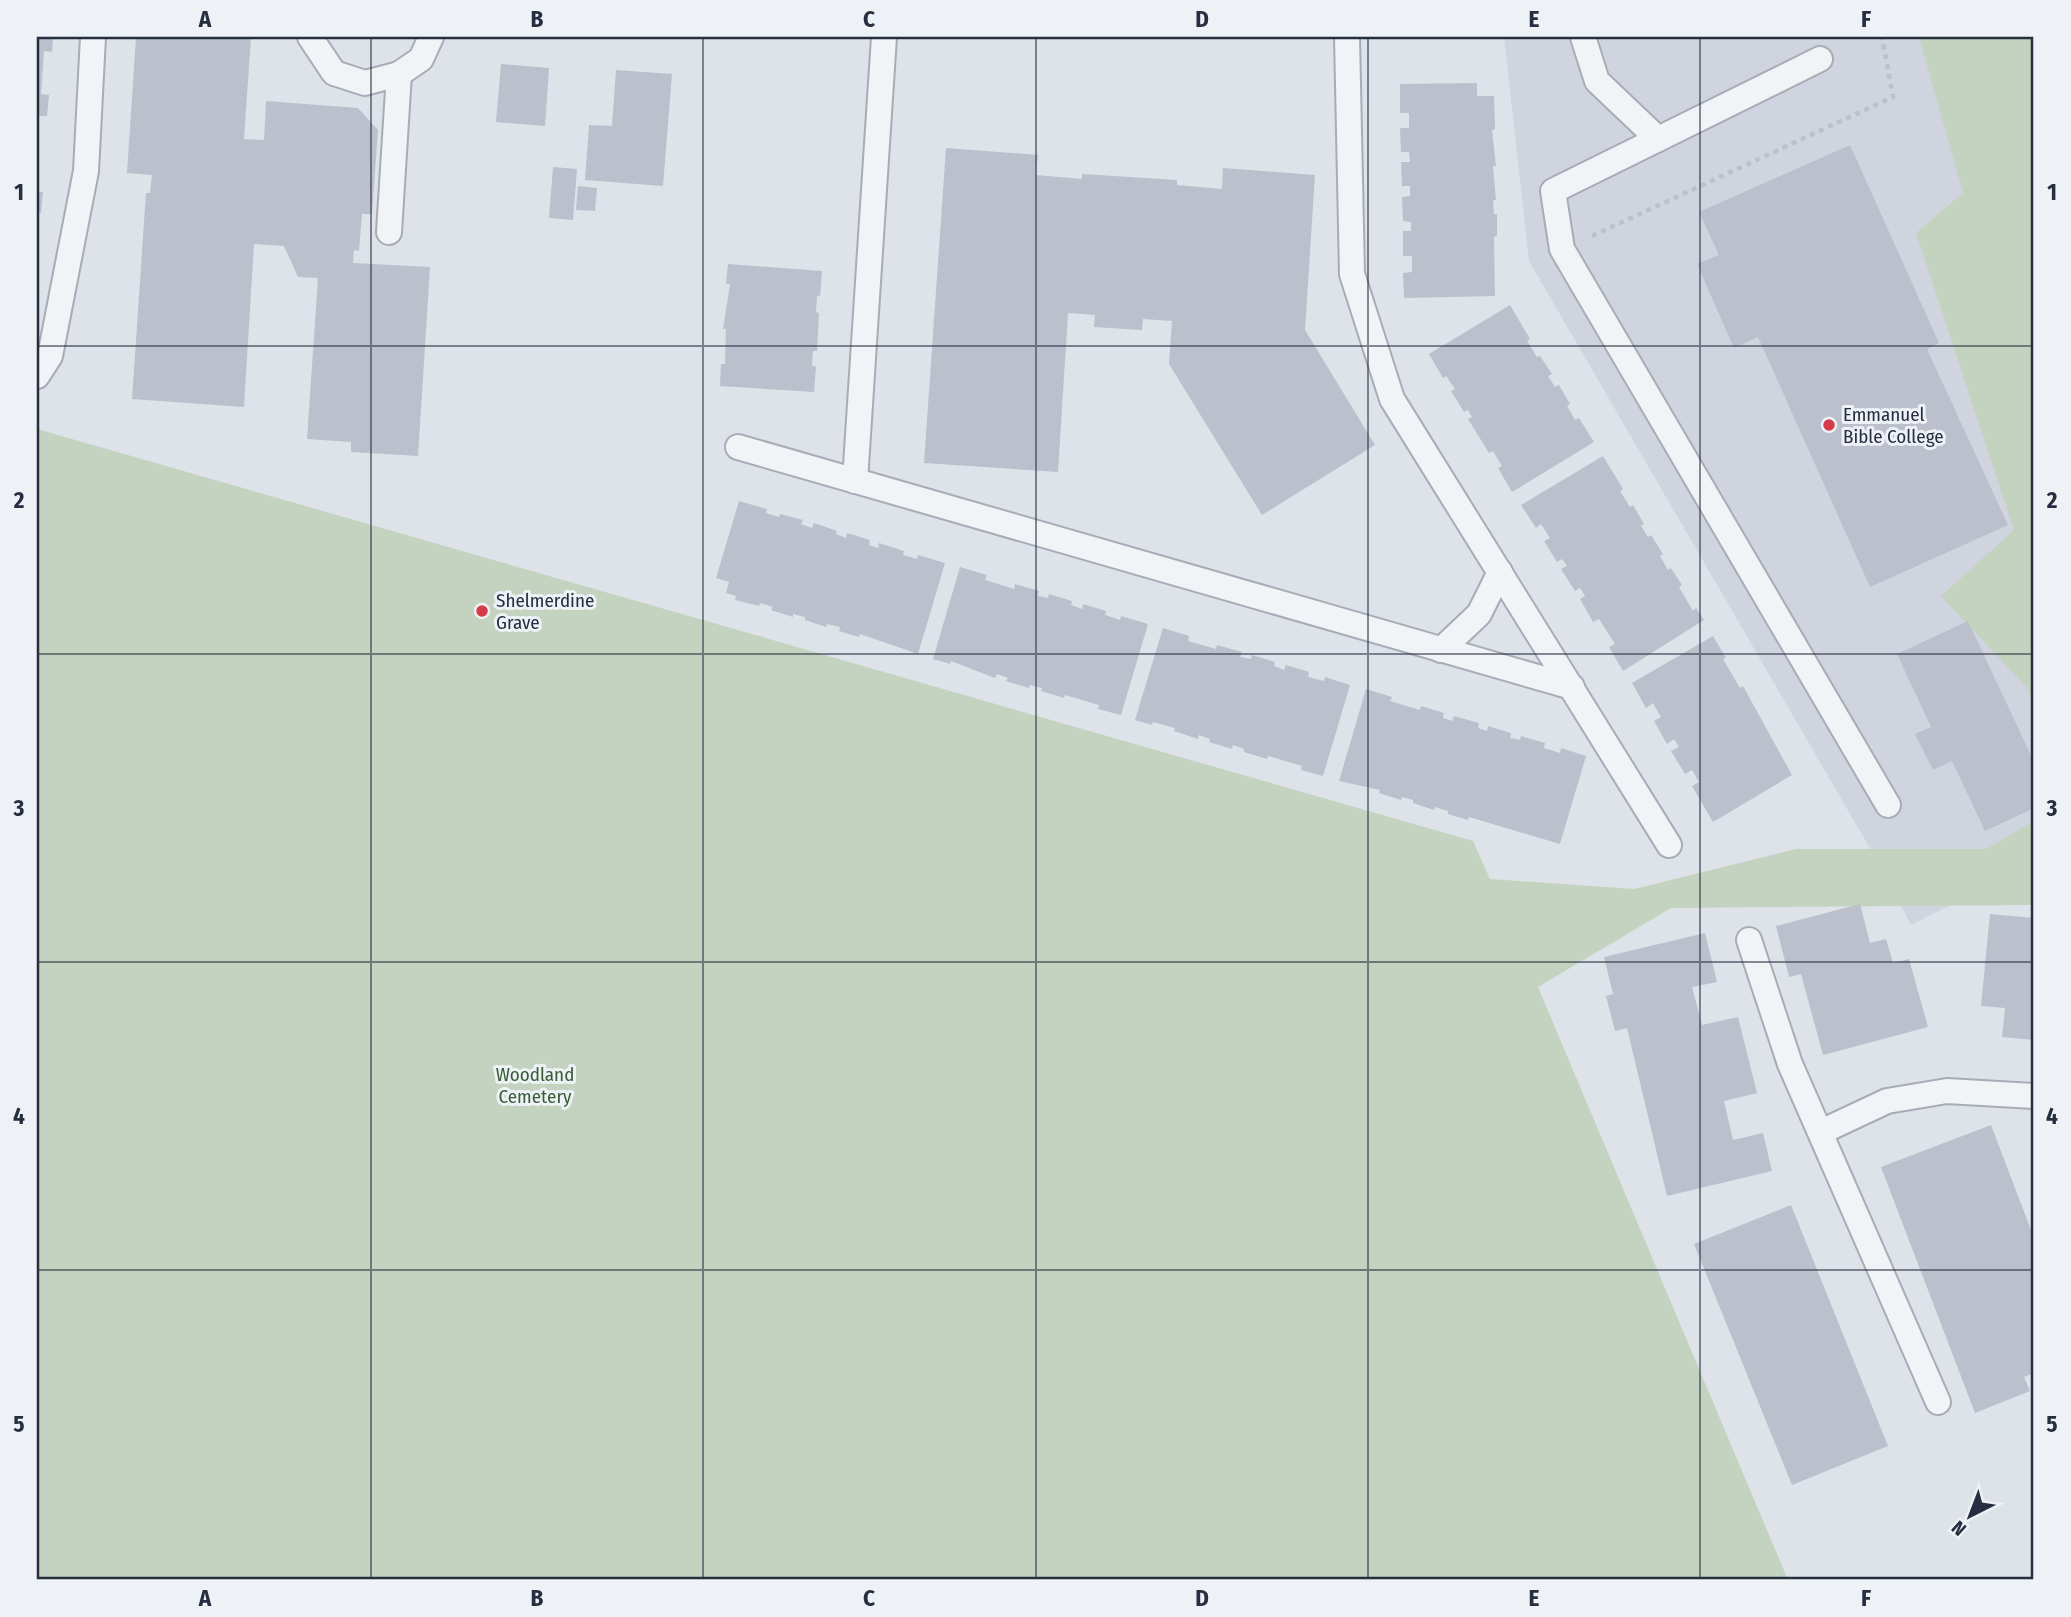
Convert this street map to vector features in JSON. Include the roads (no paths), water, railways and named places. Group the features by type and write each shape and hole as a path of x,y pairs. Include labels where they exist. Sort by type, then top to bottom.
{"lane":[{"path":"37,376 50,356 86,171 93,37"},
{"path":"310,37 334,73 365,83 399,74 421,59 431,37"},
{"path":"855,481 884,37"},
{"path":"1347,37 1352,274 1392,399 1670,845"},
{"path":"1583,37 1597,81 1658,139"},
{"path":"1820,59 1553,191 1562,249 1888,805"},
{"path":"389,232 399,74"},
{"path":"738,447 1572,687"},
{"path":"1441,650 1479,614 1500,572"},
{"path":"1749,940 1790,1063 1938,1402"},
{"path":"1821,1132 1887,1101 1947,1091 2034,1096"}],"place":[{"name":"Emmanuel Bible College","path":"1829,425"},
{"name":"Shelmerdine Grave","path":"482,611"}],"park label":[{"name":"Woodland Cemetery","path":"535,1085"}]}
